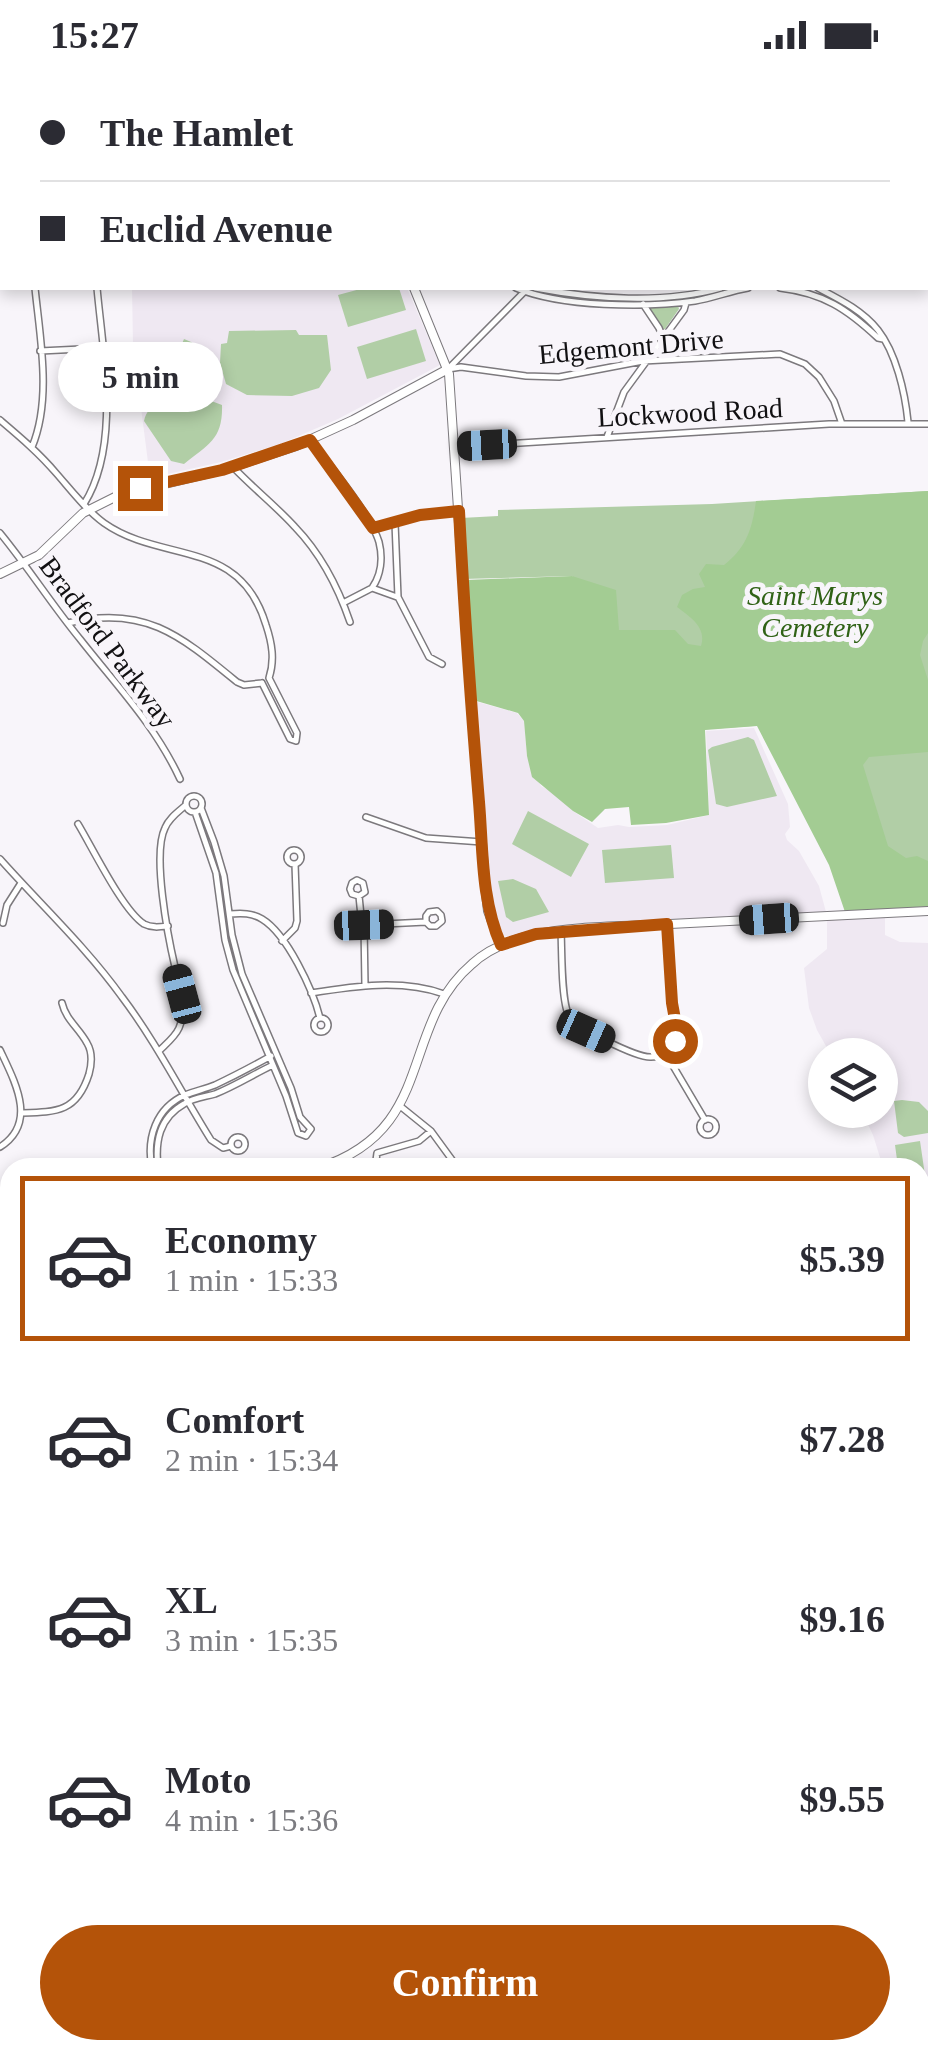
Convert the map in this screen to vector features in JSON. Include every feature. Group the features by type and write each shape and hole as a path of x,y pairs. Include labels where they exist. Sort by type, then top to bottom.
{"street":[{"path":"32,447 41,414 35,290"},
{"path":"0,574 46,549 86,507 92,490 105,449 106,416 97,290"},
{"path":"415,290 448,369 488,911 501,945"},
{"path":"86,507 140,488 233,466 310,440 353,420 448,369 529,290"},
{"path":"533,290 558,300 579,302 687,298 736,290"},
{"path":"538,290 641,300"},
{"path":"687,298 714,290"},
{"path":"809,290 845,310 883,339"},
{"path":"821,290 861,313 876,328 897,372 908,423"},
{"path":"607,437 624,392 684,310 687,298"},
{"path":"641,300 664,338 670,359"},
{"path":"40,351 102,348"},
{"name":"Edgemont Drive","path":"448,369 559,377 647,360 780,354 810,368 826,386 842,424"},
{"path":"0,420 32,447 100,521 126,535 207,559 236,577 264,616 272,648 269,678 296,740 290,739 262,683"},
{"name":"Lockwood Road","path":"455,447 842,424 928,424"},
{"path":"310,440 373,528 381,554 372,588 343,603"},
{"path":"233,466 312,547 350,622"},
{"path":"373,528 420,515 459,511"},
{"path":"395,523 398,597 429,657 442,664"},
{"name":"Bradford Parkway","path":"0,532 136,706 180,779"},
{"path":"372,588 398,597"},
{"path":"68,623 103,618 154,624 196,648 237,682 262,683 269,678"},
{"path":"159,1051 176,1032 183,1012 168,926 161,838 168,822 189,797 195,796 201,801 198,810 226,914 225,940 233,970 273,1055 299,1135 308,1135 311,1129 300,1116 276,1063"},
{"path":"186,805 188,810 198,810"},
{"path":"366,817 426,838 482,842"},
{"path":"78,824 135,915 148,926 168,926"},
{"path":"0,860 104,973 159,1051 211,1140 223,1148 231,1146"},
{"path":"282,940 297,921 295,864"},
{"path":"3,923 7,905 22,882"},
{"path":"359,896 364,925 364,986"},
{"path":"340,1158 368,1142 386,1125 412,1081 444,994 469,966 501,945 561,931 928,911"},
{"path":"226,914 242,913 272,927 311,993 320,1018"},
{"path":"364,925 426,922"},
{"path":"561,931 566,1007 572,1020 586,1031 644,1056 657,1056 666,1053 677,1030 667,924"},
{"path":"311,993 364,986 404,986 444,994"},
{"path":"21,1113 66,1108 80,1095 88,1078 92,1063 90,1047 64,1013 62,1003"},
{"path":"0,1050 16,1088 21,1113 16,1134 0,1147"},
{"path":"666,1053 705,1120"},
{"path":"156,1158 159,1132 187,1098 273,1055"},
{"path":"187,1098 216,1093 276,1063"},
{"path":"400,1106 432,1131 451,1158"},
{"path":"376,1158 377,1153 420,1141 432,1131"}],"shaded area":[{"path":"132,290 408,290 440,365 338,419 280,444 150,478 133,345"},
{"path":"474,701 517,713 524,721 527,756 541,786 598,828 667,825 709,815 706,731 754,728 788,804 787,840 799,851 819,886 826,912 539,928 503,935 493,911"},
{"path":"885,916 885,935 900,942 928,943 928,1158 880,1158 870,1128 898,1128 898,1038 821,1038 817,1030 809,1008 804,968 827,949 827,919"}],"green space":[{"path":"357,290 400,290 406,310 348,327 338,295"},
{"path":"678,305 665,329 649,309 649,307"},
{"path":"416,329 426,361 367,379 357,347"},
{"path":"296,330 299,335 327,335 331,370 319,388 292,396 247,395 226,384 220,363 221,344 227,343 229,331"},
{"path":"184,339 198,346 206,357 210,370 208,386 173,377 170,372"},
{"path":"198,396 222,405 222,416 217,433 207,446 184,464 171,461 144,421 154,405"},
{"name":"Saint Marys Cemetery","path":"928,491 928,911 870,914 798,723 696,730 572,576 463,579 461,518 498,516 498,510 712,504"},
{"path":"928,491 928,633 920,655 928,680 928,752 869,757 863,765 888,846 906,858 917,856 928,861 928,906 845,912 829,865 757,726 705,730 709,815 631,825 629,807 605,809 592,822 532,777 524,721 518,713 473,700 465,580 572,576 616,590 619,630 675,630 688,644 701,646 699,628 677,607 682,595 705,587 699,574 706,564 724,565 738,551 750,529 756,501"},
{"path":"748,737 754,740 777,796 727,807 716,804 708,750"},
{"path":"528,811 589,844 571,877 512,844"},
{"path":"671,845 674,878 605,883 602,850"},
{"path":"513,879 536,889 549,912 513,922 506,917 498,881"},
{"path":"898,1100 919,1102 928,1111 928,1133 904,1137 898,1133"},
{"path":"920,1141 922,1158 897,1158 895,1145"}],"water":[{"path":"168,351 174,353 167,372 168,385 161,386 156,382 155,368"}],"route":[{"path":"140,488 222,470 310,440 373,528 420,515 459,511 470,702 486,894 493,928 501,945 536,934 667,924 675,1041"}]}
